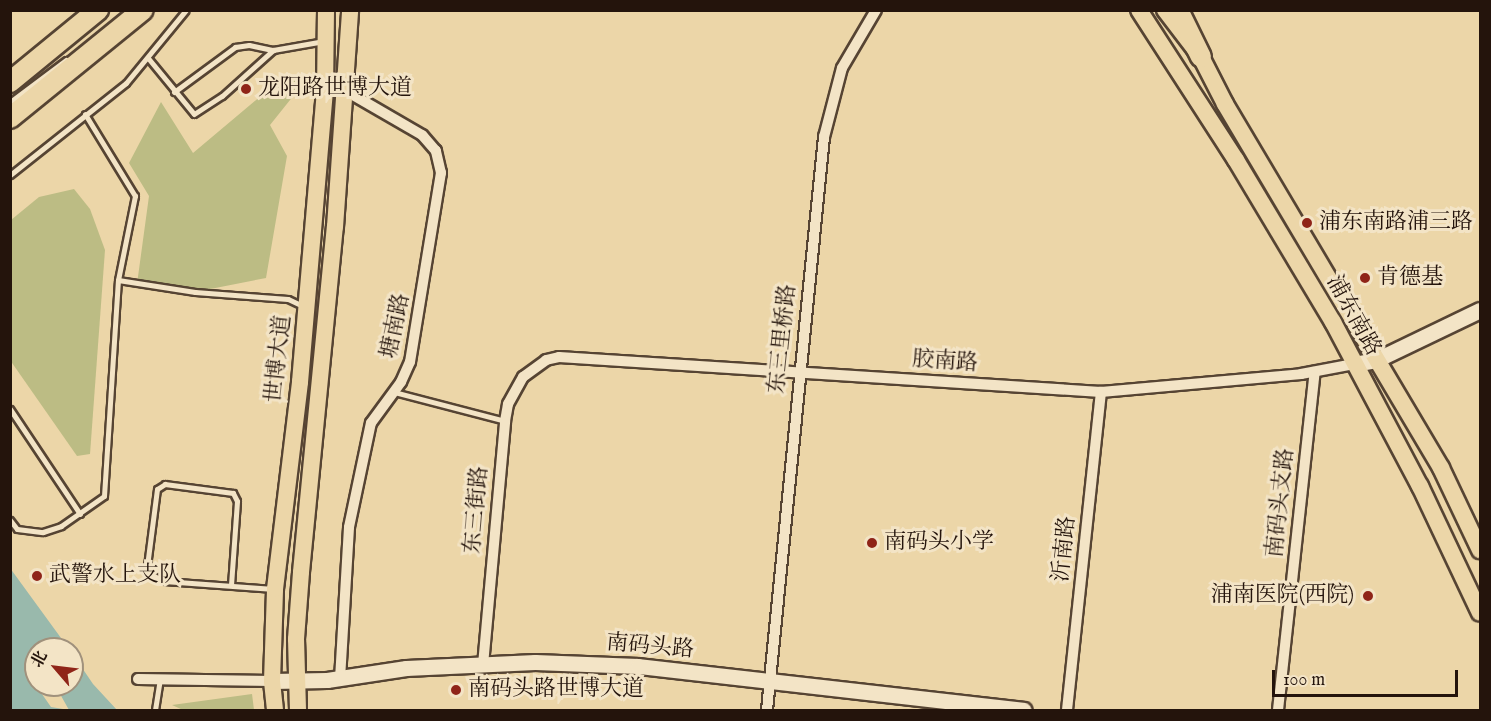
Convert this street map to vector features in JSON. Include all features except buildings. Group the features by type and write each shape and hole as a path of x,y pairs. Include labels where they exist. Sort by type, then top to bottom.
{"highway":[{"path":"10,82 98,10"},
{"path":"10,117 143,10"},
{"path":"1179,10 1201,57"}],"main road":[{"name":"世博大道","path":"275,711 272,681 275,589 307,307 327,41 325,10"},
{"name":"世博大道","path":"298,711 296,682 301,572 346,92 350,10"},
{"name":"浦东南路","path":"1129,10 1166,52"},
{"name":"浦东南路","path":"1139,10 1242,170 1333,322 1420,486 1480,613"},
{"name":"浦东南路","path":"1165,10 1201,57 1225,104 1441,468 1480,550"},
{"name":"浦东南路","path":"1187,10 1225,104"}],"street":[{"name":"东三里桥路","path":"767,711 824,137 842,68 876,10"},
{"name":"塘南路","path":"340,679 349,527 371,423 406,373 414,348 437,208 440,161 422,135 346,92"},
{"path":"1354,364 1376,360 1480,310"},
{"name":"胶南路","path":"534,367 559,357 1101,392 1315,372 1354,364"},
{"name":"东三街路","path":"483,665 505,421 514,390 534,367"},
{"name":"南码头支路","path":"1278,711 1315,372"},
{"name":"沂南路","path":"1067,711 1101,392"},
{"name":"南码头路","path":"272,681 340,679 406,668 535,662 638,666 1024,711"},
{"path":"138,679 272,681"}],"lane":[{"path":"85,46 132,10"},
{"path":"10,175 126,83 186,10"},
{"path":"174,92 235,47 249,45 273,50 327,41"},
{"path":"148,58 194,114 222,96 273,50"},
{"path":"10,102 76,53"},
{"path":"10,520 17,529 28,533 62,526 104,496 118,280 135,196 86,114"},
{"path":"118,280 195,292 288,299 307,307"},
{"path":"394,392 505,421"},
{"path":"10,409 80,514"},
{"path":"231,585 237,501 233,493 165,484 157,489 147,566 152,575 164,582 275,589"},
{"path":"155,711 160,678"}],"green space":[{"path":"295,75 298,90 270,125 287,156 266,278 195,292 137,284 149,196 129,163 161,102 193,153 281,79"},
{"path":"74,189 90,209 105,250 90,454 77,456 10,360 11,220 39,197"},
{"path":"252,694 254,710 183,710 172,705"}],"shaded area":[{"path":"10,568 60,637 24,637 24,697 84,697 84,671 117,710 11,710"}],"pier":[{"path":"44,697 62,697 69,710 51,707"}],"place":[{"name":"龙阳路世博大道","path":"246,89"},
{"name":"浦东南路浦三路","path":"1307,223"},
{"name":"肯德基","path":"1365,278"},
{"name":"南码头小学","path":"872,543"},
{"name":"武警水上支队","path":"37,576"},
{"name":"浦南医院(西院)","path":"1368,596"},
{"name":"南码头路世博大道","path":"456,690"}]}
